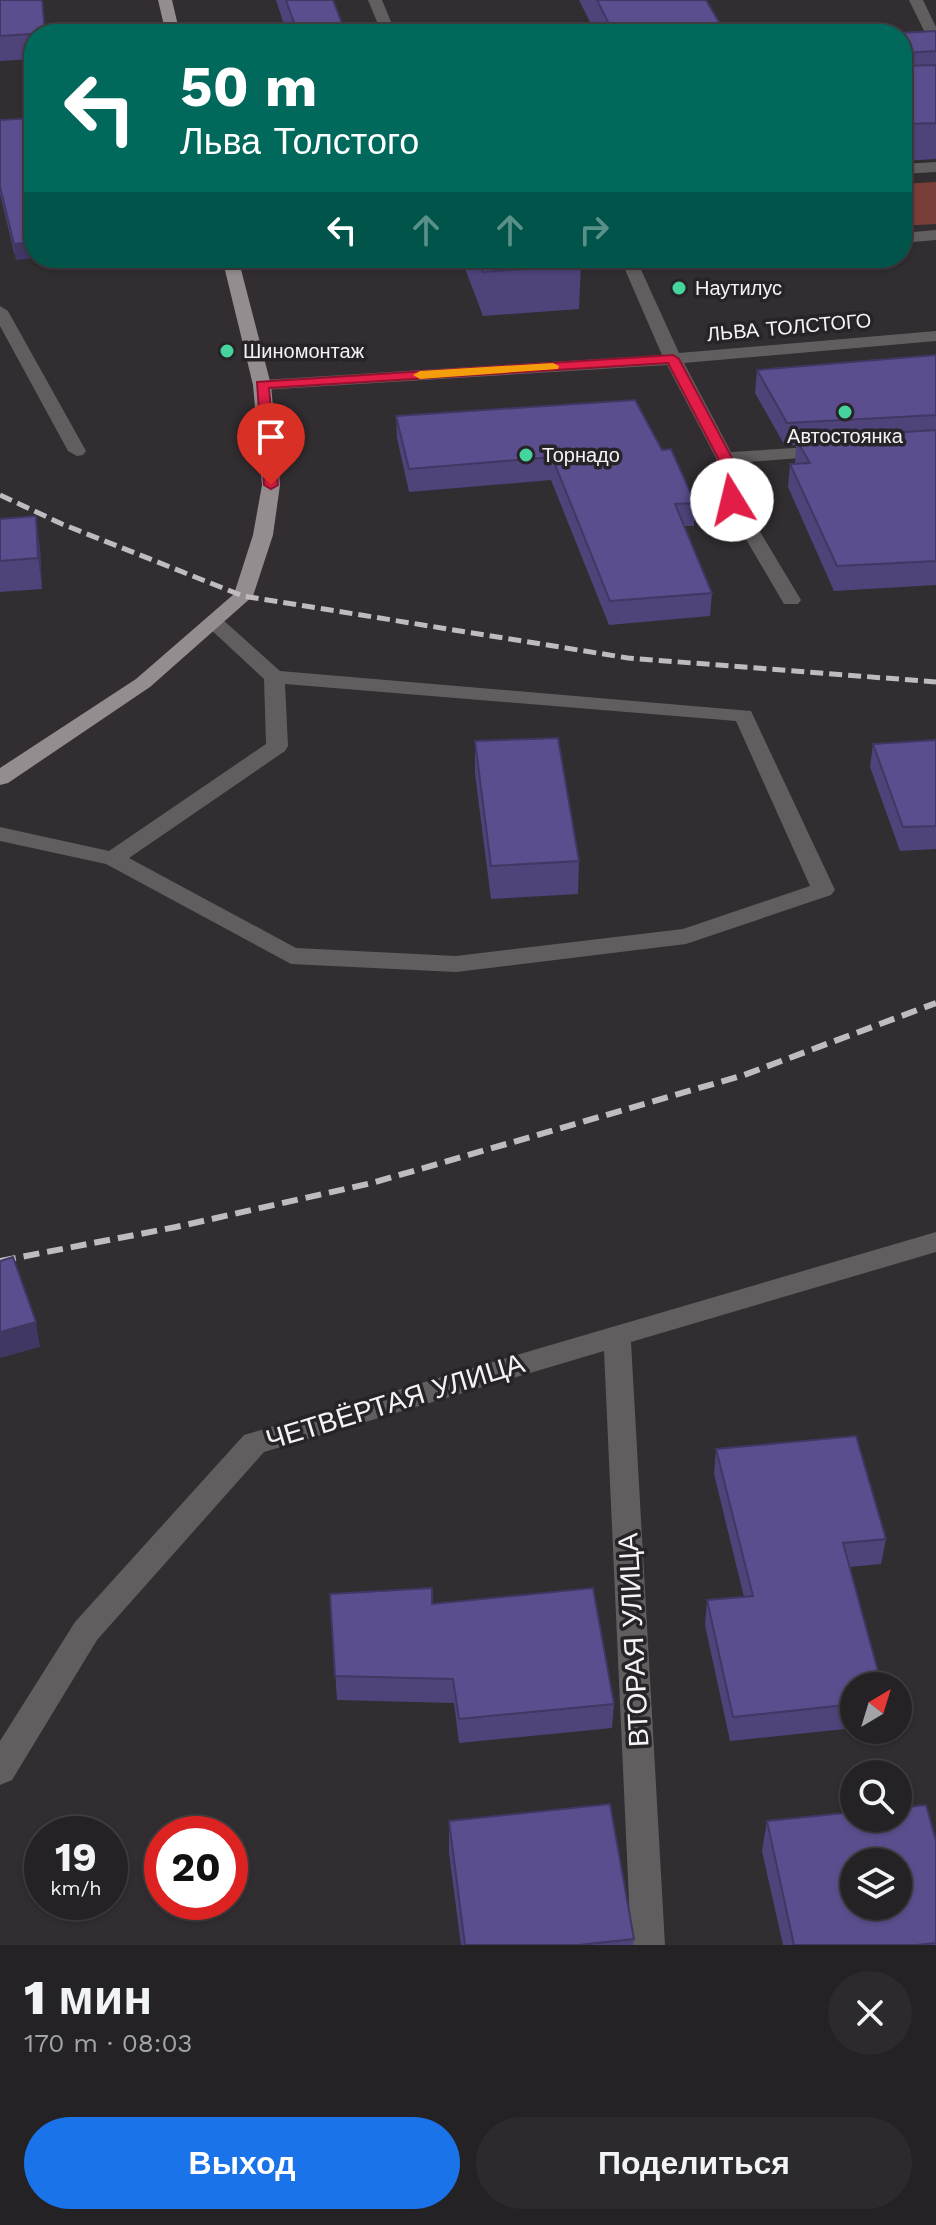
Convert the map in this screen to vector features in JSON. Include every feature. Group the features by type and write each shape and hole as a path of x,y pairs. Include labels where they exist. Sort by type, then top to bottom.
{"main road":[{"path":"165,0 171,24"},
{"path":"0,778 143,683 243,596 263,535 271,485 262,385 233,268"}],"street":[{"path":"375,0 385,24"},
{"path":"916,0 936,41"},
{"path":"912,168 936,167"},
{"path":"912,237 936,235"},
{"path":"632,268 673,359 725,458 732,500 791,600"},
{"path":"0,311 77,451"},
{"name":"ЛЬВА ТОЛСТОГО","path":"262,385 673,359 936,336"},
{"path":"725,458 842,450"},
{"path":"0,834 113,859 291,956 456,964 686,936 823,890 744,715 274,677 215,623"},
{"path":"113,859 277,746 274,677"},
{"name":"ЧЕТВЁРТАЯ УЛИЦА","path":"0,1770 86,1631 254,1443 936,1242"},
{"name":"ВТОРАЯ УЛИЦА","path":"617,1336 648,1945"}],"shaded area":[{"path":"936,182 936,224 912,225 912,183"}],"building":[{"path":"0,0 42,0 44,24 24,24 24,34 0,36"},
{"path":"286,0 333,0 342,24 294,24"},
{"path":"597,0 706,0 720,24 609,24"},
{"path":"936,31 936,51 912,53 912,32"},
{"path":"936,65 936,123 912,124 912,66"},
{"path":"24,119 24,243 14,244 0,187 0,120"},
{"path":"482,268 539,268 483,272"},
{"name":"Автостоянка","path":"936,355 936,415 787,423 757,370"},
{"path":"635,400 662,450 671,449 695,503 675,504 712,593 610,601 552,457 409,469 396,416"},
{"path":"936,430 936,561 837,566 790,464 810,463 796,439"},
{"path":"36,516 38,558 0,561 0,519"},
{"path":"558,738 579,861 491,866 475,741"},
{"path":"936,740 936,826 903,827 873,744"},
{"path":"13,1257 36,1322 0,1332 0,1261"},
{"path":"856,1436 886,1539 843,1543 878,1672 840,1672 840,1706 733,1717 707,1600 753,1596 716,1449"},
{"path":"432,1588 432,1604 593,1588 614,1704 459,1719 453,1679 335,1676 330,1594"},
{"path":"610,1804 634,1939 579,1945 465,1945 449,1821"},
{"path":"926,1805 936,1841 936,1943 794,1945 767,1821 840,1813 840,1832 912,1832 912,1806"}],"railway":[{"path":"0,495 62,524 243,596 628,658 936,682"},
{"path":"0,1261 176,1227 372,1183 744,1075 936,1003"}],"slow traffic":[{"path":"420,375 553,366"}],"place":[{"name":"Наутилус","path":"679,288"},
{"name":"Шиномонтаж","path":"227,351"},
{"name":"Автостоянка","path":"845,412"},
{"name":"Торнадо","path":"526,455"}],"route":[{"path":"271,485 262,385 673,359 725,458 732,500"}]}
